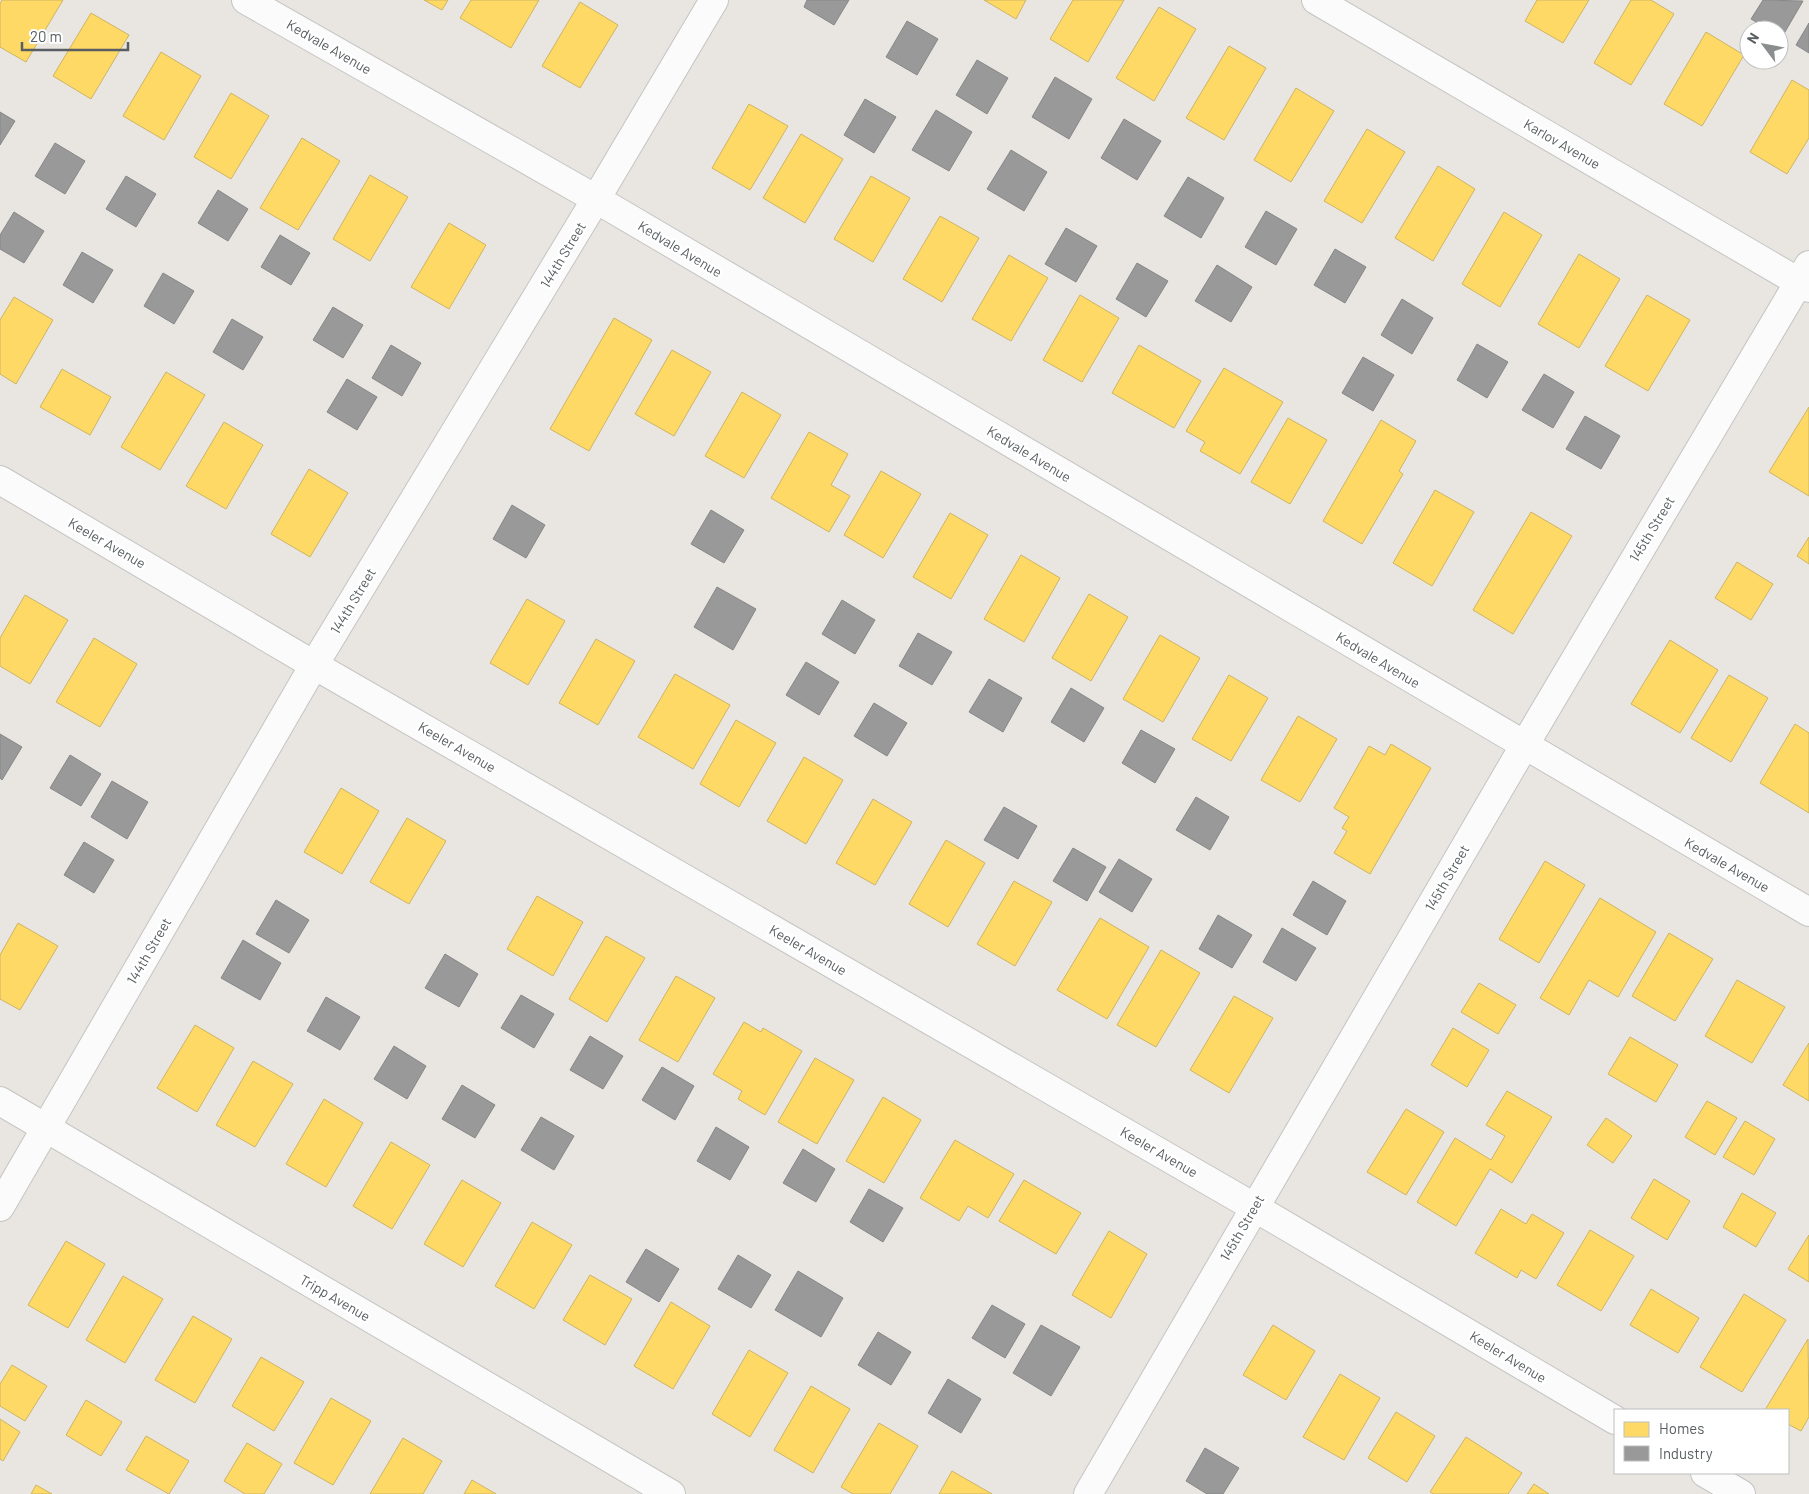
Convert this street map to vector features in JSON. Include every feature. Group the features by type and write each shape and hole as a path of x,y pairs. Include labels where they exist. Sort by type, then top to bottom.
{"street":[{"name":"Kedvale Avenue","path":"246,0 596,200 1809,912"},
{"name":"144th Street","path":"0,1207 314,665 596,200 714,0"},
{"name":"Karlov Avenue","path":"1316,0 1806,278"},
{"name":"145th Street","path":"1088,1494 1524,746 1806,278"},
{"name":"Keeler Avenue","path":"0,480 314,665 1254,1207 1614,1419"},
{"name":"Tripp Avenue","path":"0,1101 671,1494"},
{"path":"1707,1474 1741,1494"}],"building: Homes":[{"path":"2,0 63,0 26,62 0,47 0,4"},
{"path":"424,0 448,0 442,10"},
{"path":"471,0 539,0 511,48 460,18"},
{"path":"984,0 1026,0 1016,19"},
{"path":"1073,0 1124,0 1088,62 1050,39"},
{"path":"1537,0 1589,0 1563,43 1525,21"},
{"path":"1631,0 1651,0 1674,14 1631,85 1594,63"},
{"path":"580,2 618,25 580,88 542,66"},
{"path":"1159,7 1196,29 1154,101 1116,78"},
{"path":"91,13 129,35 91,99 53,76"},
{"path":"1706,32 1739,52 1739,63 1702,126 1664,104"},
{"path":"1229,46 1266,68 1224,140 1186,118"},
{"path":"161,52 201,76 164,140 123,116"},
{"path":"1792,80 1809,90 1809,138 1787,174 1750,152"},
{"path":"1296,88 1334,111 1291,182 1254,160"},
{"path":"231,93 269,116 231,179 194,157"},
{"path":"749,104 788,126 750,190 712,168"},
{"path":"1367,129 1405,152 1362,223 1324,201"},
{"path":"801,134 843,159 805,223 763,198"},
{"path":"302,138 340,161 298,230 260,208"},
{"path":"1438,166 1475,189 1433,261 1395,238"},
{"path":"370,175 408,197 370,261 333,239"},
{"path":"871,176 910,198 873,262 834,239"},
{"path":"1504,212 1542,235 1500,307 1462,284"},
{"path":"940,216 979,238 942,302 903,279"},
{"path":"449,223 486,245 449,309 411,287"},
{"path":"1579,254 1620,279 1579,348 1538,324"},
{"path":"1009,255 1048,278 1011,341 972,319"},
{"path":"1080,295 1119,318 1082,382 1043,360"},
{"path":"1647,295 1690,320 1648,391 1605,366"},
{"path":"14,297 53,320 16,384 0,374 0,320"},
{"path":"614,318 652,340 589,451 550,429"},
{"path":"1139,345 1201,381 1174,428 1112,393"},
{"path":"672,350 711,372 674,436 635,414"},
{"path":"1224,368 1283,402 1240,474 1200,451 1205,442 1186,431"},
{"path":"62,369 111,397 90,435 40,407"},
{"path":"166,372 205,395 160,470 121,447"},
{"path":"742,392 781,415 744,478 705,456"},
{"path":"1809,407 1809,496 1769,472"},
{"path":"1288,418 1327,440 1290,504 1251,482"},
{"path":"1381,420 1416,441 1399,471 1403,474 1362,544 1323,521"},
{"path":"224,422 263,445 226,509 186,486"},
{"path":"809,432 848,454 831,485 850,496 829,532 771,498"},
{"path":"309,469 348,493 310,557 271,534"},
{"path":"881,471 921,494 883,558 844,535"},
{"path":"1435,490 1474,512 1432,586 1393,563"},
{"path":"1531,512 1572,536 1513,634 1473,610"},
{"path":"950,513 988,535 951,599 913,577"},
{"path":"1809,537 1809,564 1797,556"},
{"path":"1021,555 1060,578 1024,642 984,619"},
{"path":"1737,562 1773,584 1751,620 1715,598"},
{"path":"1089,594 1128,617 1091,681 1052,658"},
{"path":"25,595 68,620 30,684 0,666 0,638"},
{"path":"527,599 565,621 528,685 490,663"},
{"path":"1160,635 1200,658 1163,722 1123,699"},
{"path":"94,638 137,664 100,727 56,702"},
{"path":"596,639 635,661 598,725 559,703"},
{"path":"1670,640 1718,670 1680,733 1631,704"},
{"path":"675,674 730,705 693,769 638,737"},
{"path":"1229,675 1268,698 1231,761 1192,739"},
{"path":"1729,675 1768,698 1731,762 1691,738"},
{"path":"1298,716 1337,739 1300,802 1261,780"},
{"path":"736,720 776,743 739,807 700,784"},
{"path":"1795,724 1809,733 1809,813 1760,783"},
{"path":"1391,744 1431,768 1370,874 1334,853 1347,831 1342,828 1349,817 1334,808 1369,746 1385,755"},
{"path":"804,757 843,780 806,844 767,821"},
{"path":"341,788 379,811 342,874 304,852"},
{"path":"873,799 912,822 875,885 836,863"},
{"path":"407,818 446,841 409,904 370,882"},
{"path":"946,840 985,863 948,927 909,904"},
{"path":"1545,861 1585,885 1539,963 1499,939"},
{"path":"1014,881 1052,902 1015,966 977,944"},
{"path":"537,896 583,922 553,976 507,949"},
{"path":"1600,898 1656,932 1618,997 1589,980 1569,1015 1540,998"},
{"path":"1100,918 1149,947 1107,1019 1057,990"},
{"path":"18,923 58,946 20,1010 0,999 0,955"},
{"path":"1669,933 1713,959 1675,1021 1632,996"},
{"path":"606,936 645,958 607,1022 569,999"},
{"path":"1161,950 1200,973 1156,1047 1117,1025"},
{"path":"676,976 715,998 678,1062 639,1040"},
{"path":"1737,980 1785,1007 1752,1063 1705,1036"},
{"path":"1479,983 1516,1005 1498,1034 1461,1012"},
{"path":"1234,996 1273,1018 1229,1093 1190,1070"},
{"path":"744,1022 761,1032 763,1028 802,1051 765,1115 738,1099 742,1091 713,1074"},
{"path":"195,1025 234,1048 197,1112 157,1088"},
{"path":"1453,1028 1489,1050 1467,1087 1431,1065"},
{"path":"1630,1037 1678,1065 1656,1102 1608,1074"},
{"path":"1809,1043 1809,1101 1783,1085"},
{"path":"815,1058 854,1080 817,1144 778,1122"},
{"path":"253,1061 293,1084 255,1147 216,1125"},
{"path":"1507,1091 1552,1117 1512,1183 1490,1169 1456,1226 1417,1202 1455,1138 1491,1160 1505,1136 1486,1125"},
{"path":"883,1097 921,1120 884,1183 846,1161"},
{"path":"324,1099 363,1123 326,1187 286,1164"},
{"path":"1707,1101 1737,1118 1715,1155 1685,1137"},
{"path":"1406,1109 1444,1132 1406,1195 1367,1172"},
{"path":"1606,1118 1632,1136 1613,1163 1587,1145"},
{"path":"1745,1121 1775,1139 1754,1175 1723,1157"},
{"path":"955,1140 1014,1174 988,1218 968,1206 959,1221 920,1198"},
{"path":"391,1142 430,1165 392,1229 353,1206"},
{"path":"1654,1179 1690,1201 1667,1240 1631,1218"},
{"path":"462,1180 501,1203 463,1267 424,1244"},
{"path":"1024,1180 1081,1213 1056,1254 999,1221"},
{"path":"1742,1193 1776,1213 1756,1247 1723,1227"},
{"path":"1501,1209 1526,1224 1532,1214 1564,1233 1536,1279 1521,1270 1517,1278 1475,1253"},
{"path":"532,1222 572,1245 534,1309 495,1286"},
{"path":"1590,1230 1634,1256 1601,1311 1557,1285"},
{"path":"1109,1231 1147,1254 1111,1318 1072,1295"},
{"path":"1809,1235 1809,1282 1788,1269"},
{"path":"66,1241 105,1264 68,1328 28,1305"},
{"path":"590,1275 632,1299 605,1345 563,1320"},
{"path":"123,1276 163,1299 125,1363 86,1340"},
{"path":"1651,1289 1699,1318 1678,1353 1630,1325"},
{"path":"1744,1294 1786,1320 1742,1392 1700,1367"},
{"path":"671,1302 710,1326 673,1389 634,1366"},
{"path":"193,1316 232,1339 195,1403 155,1380"},
{"path":"1273,1325 1315,1351 1286,1400 1243,1375"},
{"path":"1808,1339 1809,1417 1801,1431 1789,1425 1789,1409 1766,1409"},
{"path":"749,1350 788,1373 750,1437 712,1414"},
{"path":"261,1357 304,1382 274,1431 232,1406"},
{"path":"12,1365 47,1386 25,1421 0,1406 0,1384"},
{"path":"1340,1374 1380,1398 1344,1460 1303,1437"},
{"path":"811,1386 850,1409 813,1473 774,1450"},
{"path":"331,1398 371,1421 333,1485 294,1463"},
{"path":"86,1400 122,1422 101,1456 66,1435"},
{"path":"1396,1412 1435,1436 1407,1482 1368,1458"},
{"path":"0,1419 20,1432 3,1461 0,1459"},
{"path":"879,1423 918,1446 890,1494 853,1494 841,1487"},
{"path":"146,1436 189,1461 169,1494 126,1470"},
{"path":"1466,1437 1522,1473 1508,1494 1434,1494 1430,1492"},
{"path":"403,1438 442,1461 423,1494 370,1494"},
{"path":"247,1443 282,1464 264,1494 245,1494 224,1481"},
{"path":"952,1471 992,1494 939,1494"},
{"path":"472,1480 496,1494 464,1494"},
{"path":"1534,1484 1549,1494 1527,1494"},
{"path":"36,1485 52,1494 31,1494"}],"building: Industry":[{"path":"807,0 849,0 834,25 804,7"},
{"path":"1763,0 1803,1 1789,25 1789,20 1751,19"},
{"path":"907,21 938,39 917,75 886,57"},
{"path":"1809,23 1809,53 1796,45"},
{"path":"977,60 1008,78 987,114 956,95"},
{"path":"1055,77 1092,99 1069,139 1032,117"},
{"path":"865,99 896,117 874,153 844,135"},
{"path":"936,110 972,132 949,171 912,150"},
{"path":"0,112 15,121 0,145"},
{"path":"1124,119 1161,141 1137,180 1101,158"},
{"path":"55,143 85,161 65,194 35,176"},
{"path":"1011,150 1047,172 1024,211 987,189"},
{"path":"126,176 156,194 136,227 106,209"},
{"path":"1188,177 1224,198 1201,238 1164,216"},
{"path":"218,190 248,209 228,241 198,223"},
{"path":"1266,211 1297,229 1276,265 1245,247"},
{"path":"14,212 44,231 24,263 0,249 0,235"},
{"path":"1066,228 1097,246 1076,282 1045,264"},
{"path":"280,235 310,253 291,285 261,267"},
{"path":"1335,249 1366,267 1345,303 1314,285"},
{"path":"82,252 113,270 93,303 63,285"},
{"path":"1137,263 1168,281 1146,317 1116,299"},
{"path":"1217,265 1252,287 1231,322 1195,301"},
{"path":"163,273 194,291 174,324 144,306"},
{"path":"1402,299 1433,318 1412,354 1381,335"},
{"path":"333,307 363,325 343,358 313,340"},
{"path":"232,319 263,337 243,370 213,352"},
{"path":"1477,344 1508,362 1487,398 1457,380"},
{"path":"391,345 421,363 402,396 372,378"},
{"path":"1363,357 1394,375 1373,411 1342,393"},
{"path":"1544,374 1574,392 1553,428 1522,410"},
{"path":"347,379 377,397 357,430 327,412"},
{"path":"1585,416 1620,436 1601,469 1566,449"},
{"path":"512,505 545,525 526,558 493,539"},
{"path":"711,510 744,530 724,563 691,544"},
{"path":"717,587 756,609 733,650 694,627"},
{"path":"842,600 875,620 855,654 822,634"},
{"path":"918,633 952,652 932,685 899,666"},
{"path":"806,662 839,682 819,715 786,695"},
{"path":"989,679 1022,698 1003,732 969,712"},
{"path":"1071,688 1104,708 1084,742 1051,722"},
{"path":"874,703 907,723 887,756 854,736"},
{"path":"1141,730 1175,749 1155,783 1122,763"},
{"path":"0,734 22,747 2,780 0,778"},
{"path":"70,755 101,774 81,806 50,788"},
{"path":"112,781 148,802 127,839 91,817"},
{"path":"1196,797 1229,817 1210,850 1176,830"},
{"path":"1004,807 1037,826 1018,859 984,840"},
{"path":"84,842 114,860 94,893 64,875"},
{"path":"1073,848 1106,867 1087,901 1053,881"},
{"path":"1119,859 1152,879 1132,912 1099,892"},
{"path":"1313,881 1346,901 1327,935 1293,915"},
{"path":"276,900 309,920 289,953 256,934"},
{"path":"1218,915 1252,935 1232,968 1199,949"},
{"path":"1282,928 1316,948 1296,981 1263,962"},
{"path":"243,940 281,963 260,1000 221,978"},
{"path":"445,954 478,974 459,1007 425,988"},
{"path":"521,995 554,1014 534,1048 501,1028"},
{"path":"326,997 360,1017 340,1050 307,1031"},
{"path":"590,1036 623,1056 603,1089 570,1070"},
{"path":"394,1046 426,1066 407,1099 374,1079"},
{"path":"662,1067 694,1086 675,1120 642,1100"},
{"path":"462,1085 495,1105 475,1138 442,1119"},
{"path":"541,1117 574,1136 554,1170 521,1150"},
{"path":"716,1127 749,1147 730,1180 697,1161"},
{"path":"803,1149 835,1169 816,1202 783,1183"},
{"path":"869,1189 903,1208 883,1242 850,1222"},
{"path":"646,1249 679,1269 659,1302 626,1282"},
{"path":"738,1255 771,1275 751,1308 718,1289"},
{"path":"798,1271 843,1298 821,1337 775,1310"},
{"path":"992,1305 1025,1324 1005,1358 972,1338"},
{"path":"1041,1325 1080,1347 1051,1396 1013,1373"},
{"path":"878,1332 911,1352 891,1385 858,1365"},
{"path":"948,1379 981,1399 961,1433 928,1413"},
{"path":"1205,1448 1239,1468 1223,1494 1207,1494 1186,1481"}]}
